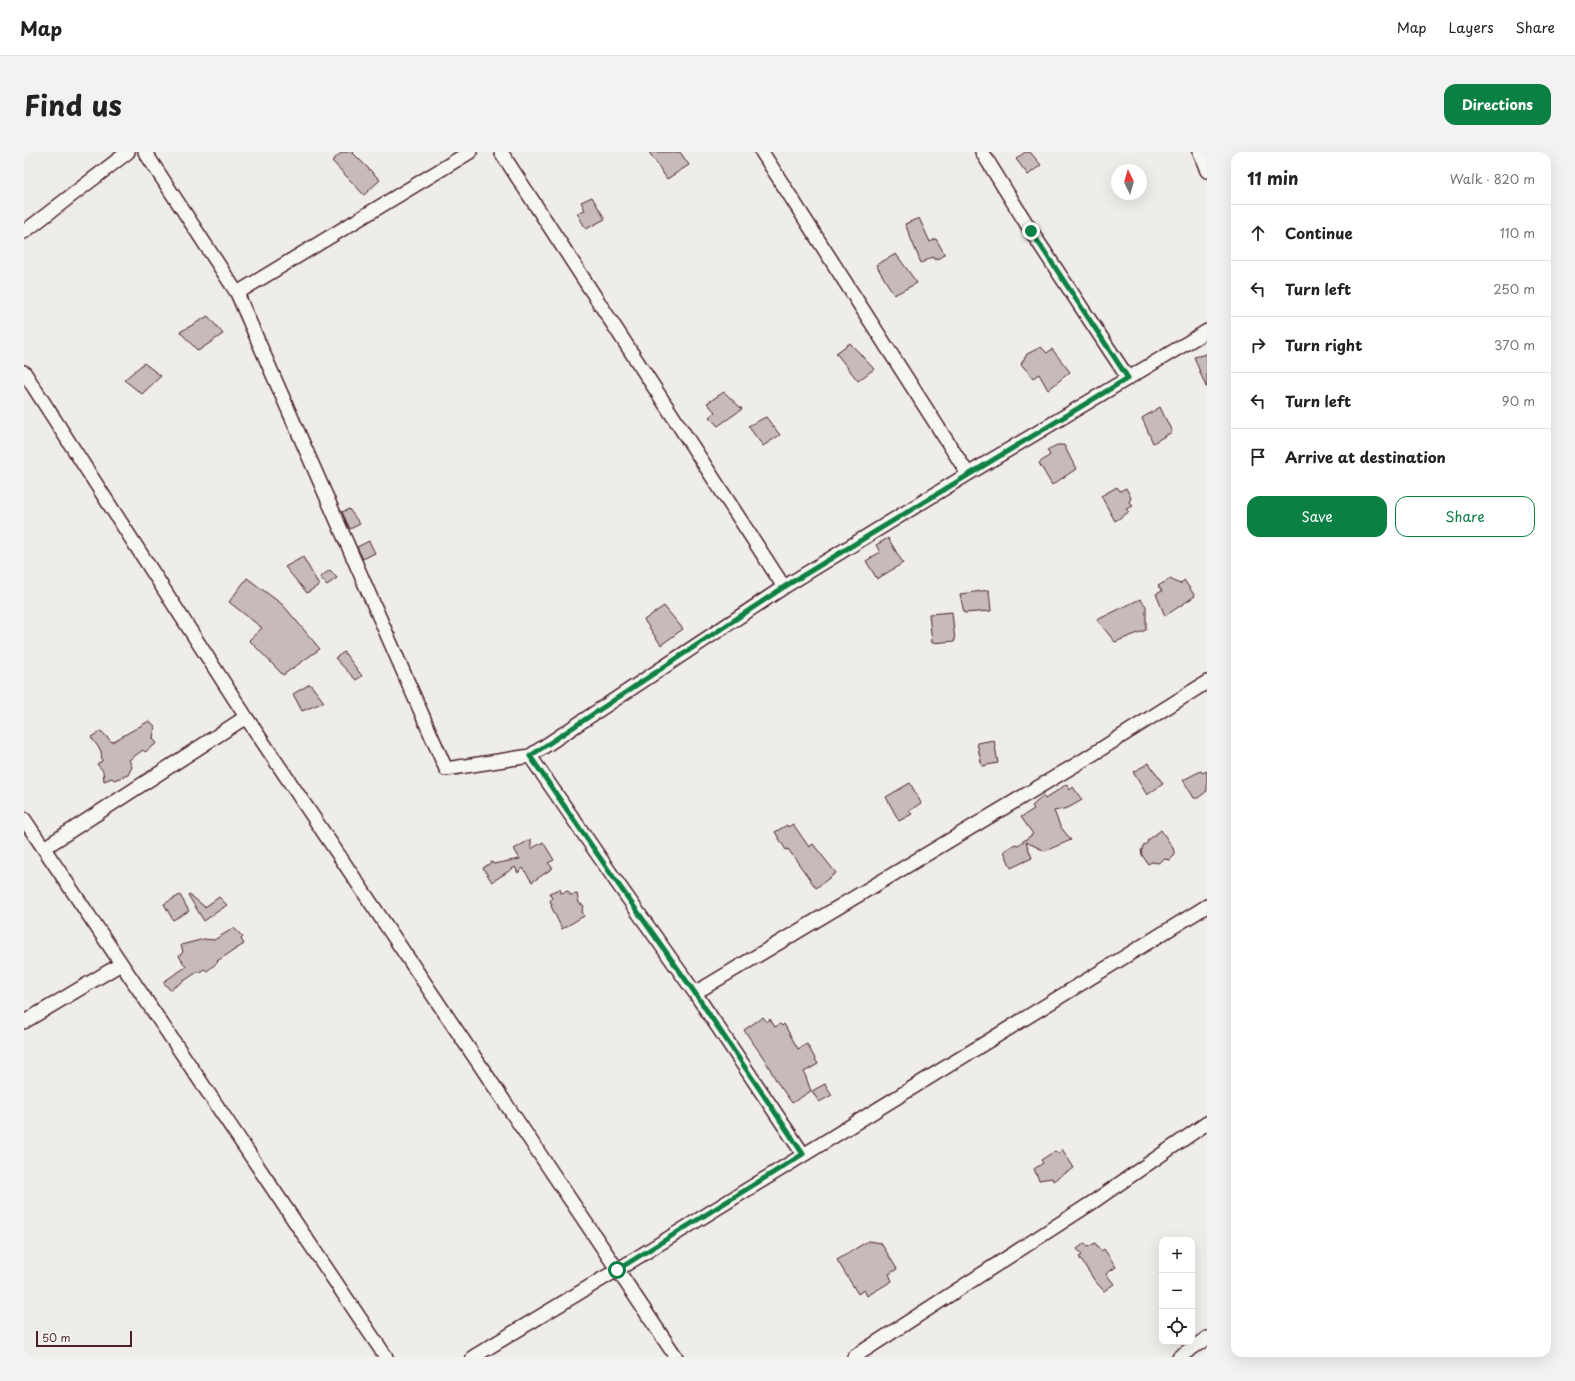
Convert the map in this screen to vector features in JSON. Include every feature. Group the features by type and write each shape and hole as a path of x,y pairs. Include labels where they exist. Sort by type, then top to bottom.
{"street":[{"path":"24,232 128,152"},
{"path":"145,152 237,293 446,769 530,756 784,587 968,474 1207,331"},
{"path":"237,293 470,152"},
{"path":"501,152 784,587"},
{"path":"762,152 968,474"},
{"path":"982,152 1031,231 1128,378"},
{"path":"1200,152 1207,171"},
{"path":"24,372 246,716 676,1357"},
{"path":"695,993 1082,760 1207,682"},
{"path":"44,848 246,716"},
{"path":"530,756 695,993 803,1154"},
{"path":"24,819 386,1357"},
{"path":"473,1357 617,1270 1207,906"},
{"path":"24,1022 121,964"},
{"path":"854,1357 1093,1202 1207,1123"},
{"path":"1179,1357 1207,1338"}],"building":[{"path":"342,152 352,152 380,180 364,195 332,161"},
{"path":"649,152 680,152 689,165 667,179"},
{"path":"1025,152 1030,152 1041,165 1028,175 1016,159"},
{"path":"592,197 605,219 586,229 577,213 585,210 581,202"},
{"path":"919,218 930,242 936,239 945,255 935,260 933,257 921,263 905,224"},
{"path":"896,254 917,283 894,295 876,265"},
{"path":"208,316 223,334 198,351 180,332"},
{"path":"850,343 874,369 858,381 836,353"},
{"path":"1041,347 1047,353 1052,349 1070,372 1048,390 1039,374 1033,378 1021,364 1027,354"},
{"path":"1207,354 1207,387 1206,387 1194,357"},
{"path":"144,363 161,376 142,394 124,380"},
{"path":"724,392 742,409 718,426 709,417 715,412 707,403"},
{"path":"1160,407 1172,432 1153,443 1142,418"},
{"path":"766,417 780,435 763,446 748,426"},
{"path":"1057,445 1064,445 1076,469 1052,485 1039,463 1050,455 1047,450"},
{"path":"1117,487 1120,491 1126,488 1131,498 1129,502 1133,506 1126,509 1129,512 1115,521 1101,496"},
{"path":"349,509 360,524 350,529 342,512"},
{"path":"888,538 903,563 877,579 866,561 880,552 876,545"},
{"path":"369,541 375,553 363,559 357,547"},
{"path":"303,557 319,585 307,593 285,567"},
{"path":"330,570 337,578 327,585 320,577"},
{"path":"247,578 283,605 320,649 283,675 249,640 262,628 229,602"},
{"path":"1170,579 1180,584 1184,580 1195,596 1165,616 1156,594 1162,591 1158,586"},
{"path":"989,590 991,611 964,613 960,594"},
{"path":"1140,599 1146,606 1146,630 1115,642 1097,620"},
{"path":"664,606 683,629 661,645 644,620"},
{"path":"952,612 955,641 932,643 929,614"},
{"path":"344,652 362,676 356,680 335,658"},
{"path":"310,684 324,702 302,711 293,694"},
{"path":"149,721 155,726 153,739 157,743 145,752 143,750 129,760 132,767 128,775 114,780 112,778 104,781 103,771 97,764 102,761 101,751 91,737 101,731 112,742"},
{"path":"994,740 998,763 982,766 977,743"},
{"path":"1149,763 1163,784 1147,795 1133,772"},
{"path":"1201,771 1203,773 1207,771 1207,791 1198,798 1194,798 1183,780"},
{"path":"910,783 921,803 909,811 912,814 899,821 886,797"},
{"path":"1067,784 1070,790 1073,787 1082,800 1068,808 1054,811 1060,826 1071,840 1045,851 1026,842 1032,858 1011,868 1004,851 1015,844 1018,845 1033,834 1021,817 1034,809 1032,806 1043,796 1045,799"},
{"path":"793,824 809,847 813,844 836,873 816,888 788,849 786,850 775,832 787,825 788,827"},
{"path":"1161,830 1173,848 1175,855 1170,860 1165,859 1158,863 1152,862 1148,864 1142,855 1142,847"},
{"path":"531,839 531,849 543,842 554,860 548,863 553,868 532,882 523,868 518,873 515,867 492,882 483,868 492,862 493,864 520,859 514,849"},
{"path":"560,889 561,893 568,891 570,895 577,894 579,903 584,906 582,911 584,916 562,929 551,906 550,901 552,898 549,893"},
{"path":"189,894 205,907 219,897 227,905 204,921 188,895"},
{"path":"180,895 189,911 173,920 164,904"},
{"path":"234,928 243,937 241,939 244,944 217,961 218,962 207,971 204,969 200,972 199,971 170,990 163,982 186,967 179,956 183,952 181,945 204,939 214,940"},
{"path":"763,1017 767,1022 770,1019 775,1027 780,1024 782,1026 784,1024 798,1049 807,1044 818,1064 804,1072 811,1091 792,1103 744,1030"},
{"path":"825,1084 832,1095 819,1102 812,1091"},
{"path":"1062,1149 1074,1168 1053,1181 1052,1178 1039,1180 1034,1169 1043,1163 1041,1160 1055,1151 1058,1153"},
{"path":"868,1241 881,1243 897,1269 889,1274 892,1281 867,1296 864,1290 858,1294 837,1260"},
{"path":"1085,1243 1088,1247 1095,1243 1101,1251 1104,1249 1116,1267 1106,1274 1114,1284 1104,1291 1095,1281 1079,1257 1082,1255 1077,1249"}],"route":[{"path":"617,1270 803,1154 695,993 530,756 784,587 1128,378 1031,231"}]}
